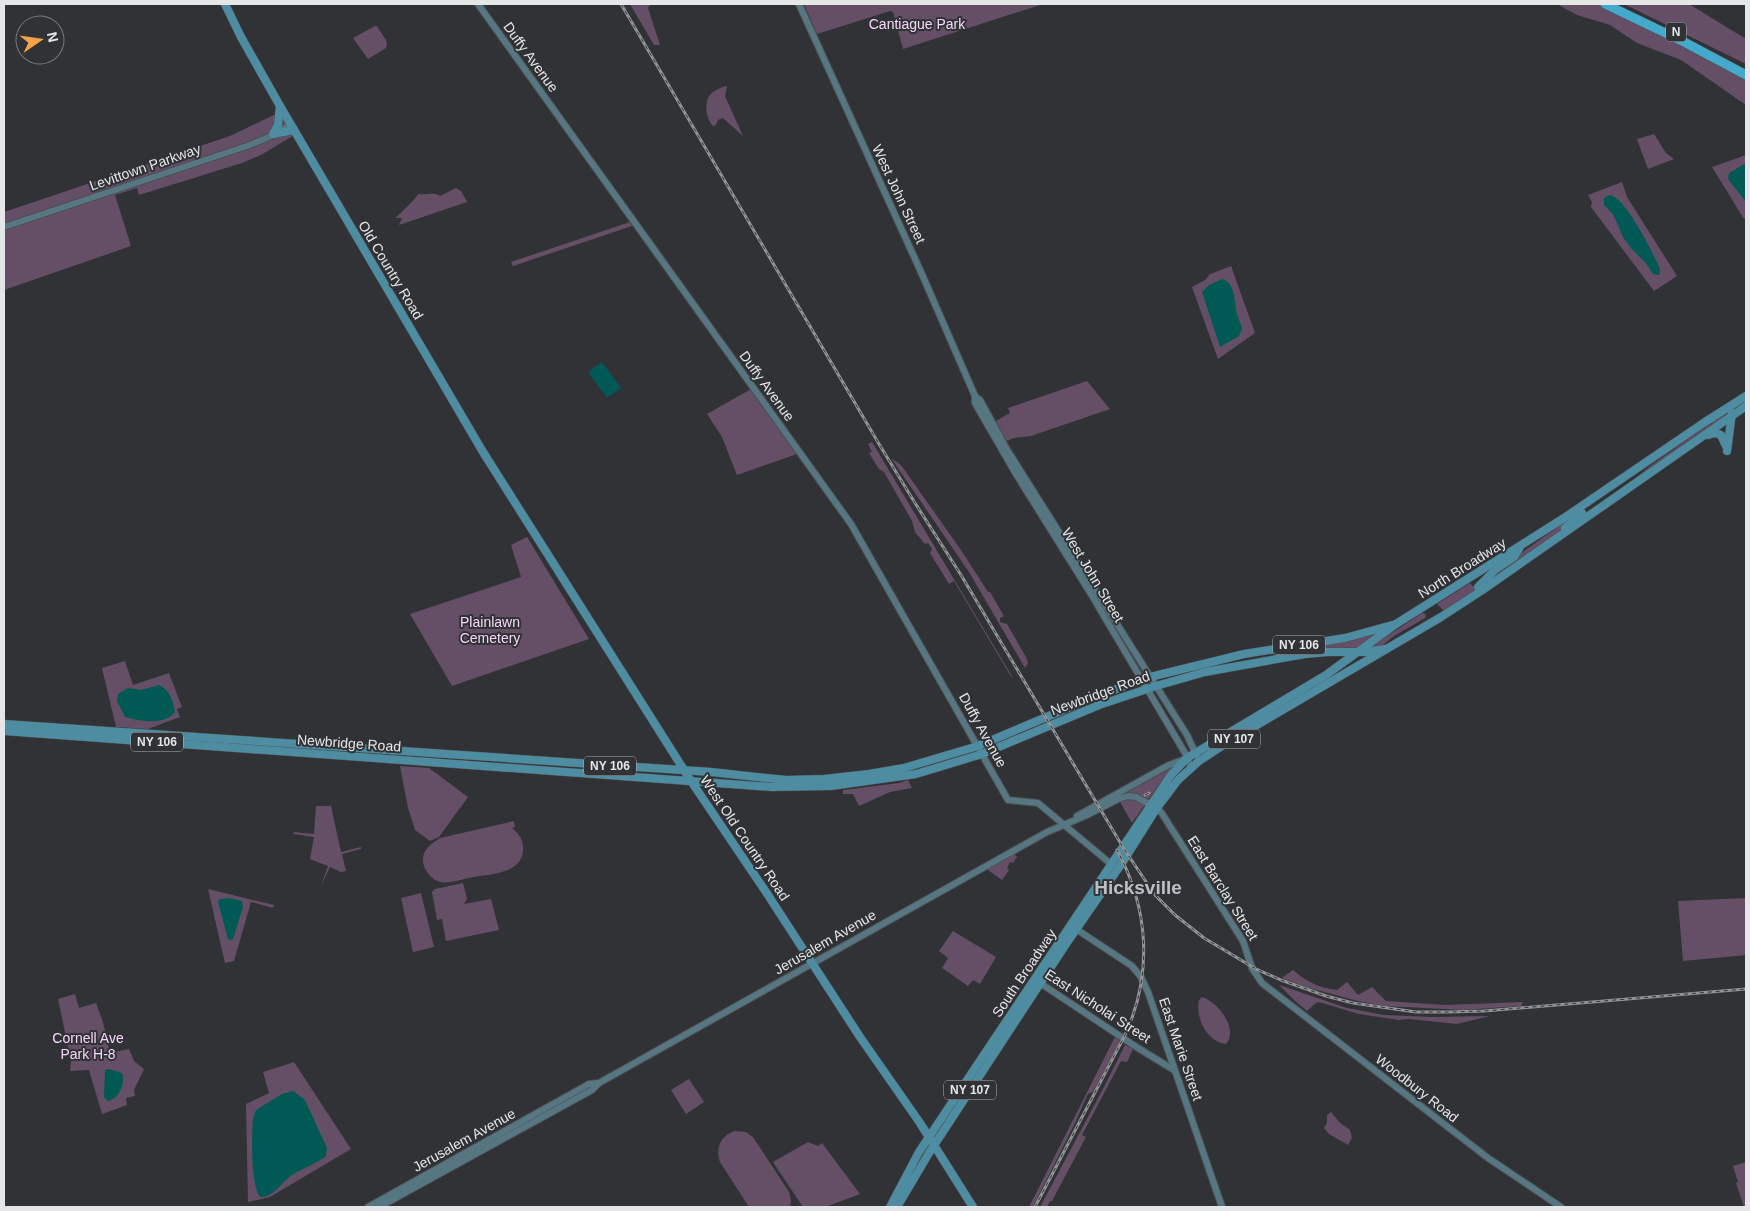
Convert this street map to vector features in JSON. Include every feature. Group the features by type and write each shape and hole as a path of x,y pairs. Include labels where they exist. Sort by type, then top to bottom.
{"highway":[{"name":"N","path":"1605,4 1684,42 1746,75"},
{"name":"N","path":"1617,4 1686,36 1746,69"}],"main road":[{"name":"Old Country Road","path":"225,4 241,37 292,127 483,452 542,544"},
{"name":"Duffy Avenue","path":"478,4 851,524 1008,800 1038,803 1063,824"},
{"name":"West John Street","path":"799,4 922,272 975,396 980,400 988,421 1016,474 1059,542 1188,758 1191,767"},
{"path":"273,134 278,125 280,106"},
{"path":"273,134 292,127"},
{"name":"Levittown Parkway","path":"4,227 247,146 273,134"},
{"name":"North Broadway","path":"1191,767 1198,757 1326,675 1396,624 1564,518 1703,423 1746,396"},
{"path":"1706,435 1721,435 1725,440 1727,451 1731,416 1736,402"},
{"name":"North Broadway","path":"1188,758 1198,757 1448,613 1542,550 1746,406"},
{"name":"West John Street","path":"988,421 1187,735 1198,757"},
{"path":"1542,550 1582,514"},
{"path":"1059,542 1067,550 1070,550"},
{"name":"West Old Country Road","path":"542,544 692,781 932,1142 973,1207"},
{"path":"1478,587 1496,569 1514,557 1522,545"},
{"name":"NY 106","path":"980,750 1088,699 1150,677 1244,654 1345,638 1396,624"},
{"name":"Newbridge Road","path":"830,783 909,776 958,762 980,750 1020,737 1099,705 1204,672 1316,653 1384,649"},
{"path":"1062,720 1065,715 1083,706 1088,699"},
{"path":"1020,737 1022,733 1031,728 1036,722"},
{"name":"Newbridge Road","path":"4,724 692,781"},
{"name":"Newbridge Road","path":"4,731 175,739 685,770"},
{"name":"South Broadway","path":"1073,927 1122,864 1170,775 1188,758"},
{"name":"Jerusalem Avenue","path":"379,1207 592,1090 599,1083 1085,811 1167,766 1188,758"},
{"name":"South Broadway","path":"897,1207 932,1142 1073,927 1111,864 1153,807 1191,767"},
{"name":"NY 106","path":"685,770 777,783 793,780 830,783"},
{"name":"NY 106","path":"692,781 830,783"},
{"name":"Jerusalem Avenue","path":"1063,824 1088,815 1118,799 1128,796 1136,797 1153,807"},
{"name":"East Barclay Street","path":"1153,807 1161,812 1243,941 1252,968 1262,983"},
{"path":"1063,824 1111,864"},
{"name":"East Marie Street","path":"1073,927 1128,964 1139,974 1148,992 1222,1207"},
{"name":"East Nicholai Street","path":"1037,981 1174,1070"},
{"name":"Woodbury Road","path":"1262,983 1488,1158 1561,1207"},
{"name":"Jerusalem Avenue","path":"368,1207 589,1084 599,1083"},
{"name":"South Broadway","path":"890,1207 919,1152 932,1142"}],"green space":[{"path":"630,4 650,4 648,8 660,45 654,45"},
{"name":"Cantiague Park","path":"804,4 1043,4 903,49 893,12 890,11 817,34"},
{"path":"1557,4 1598,4 1654,30 1746,79 1746,105 1681,60 1637,43 1610,25 1577,15"},
{"path":"1624,4 1689,4 1746,39 1746,64"},
{"path":"377,26 387,42 386,48 368,59 353,38"},
{"path":"727,86 725,96 743,136 723,118 718,120 716,125 713,126 708,116 706,107 708,98 717,89"},
{"path":"282,111 296,134 261,155 242,163 139,195 137,188 115,195 131,246 4,290 4,212 230,136"},
{"path":"1654,134 1666,153 1674,159 1648,169 1637,139"},
{"path":"1746,155 1746,217 1744,219 1712,167"},
{"path":"1622,182 1627,197 1677,276 1654,291 1591,207 1592,202 1588,195"},
{"path":"456,188 461,191 467,202 399,225 402,218 395,218 418,194 440,196"},
{"path":"630,222 632,226 513,266 511,262"},
{"path":"1231,266 1255,333 1218,359 1192,287 1205,280 1210,274"},
{"path":"1087,381 1110,409 1031,436 1006,441 996,421 1010,413 1008,408"},
{"path":"751,389 797,454 737,475 722,437 707,414"},
{"path":"1728,411 1729,413 1639,478 1637,477 1650,466"},
{"path":"872,442 1013,678 954,581 949,584 930,553 932,549 915,532 912,521 884,472 879,469 869,453 872,452 868,444"},
{"path":"891,458 901,465 988,592 990,592 1004,616 1000,618 1000,622 1007,624 1026,657 1028,663 1025,668 969,572"},
{"path":"1573,516 1574,518 1541,547 1491,579 1500,568"},
{"name":"Plainlawn Cemetery","path":"527,537 589,639 452,686 410,614 521,577 511,545"},
{"path":"1470,583 1476,590 1444,611 1437,604"},
{"path":"1422,613 1426,614 1425,618 1394,636 1379,648 1368,649"},
{"path":"1378,633 1358,650 1294,652 1294,650 1350,641"},
{"path":"125,661 133,685 169,673 182,707 177,709 180,717 148,729 116,727 102,668"},
{"path":"1181,762 1161,782 1132,823 1116,795"},
{"path":"400,766 429,768 468,797 439,837 430,841 415,830 408,808"},
{"path":"908,780 912,788 890,792 859,806 853,794 843,794 843,790 899,783"},
{"path":"316,806 331,806 341,852 361,847 361,849 342,854 346,871 341,872 330,867 321,886 328,866 310,859 314,837 293,834 294,832 314,834"},
{"path":"514,821 515,827 512,828 521,838 523,851 521,859 511,869 496,874 454,882 439,882 433,879 425,869 423,864 424,853 440,838"},
{"path":"1013,852 1017,857 1013,863 1010,862 1007,868 1009,870 1002,880 985,868"},
{"path":"463,883 467,899 464,904 491,899 499,930 446,941 442,919 437,920 432,892 435,889"},
{"path":"208,889 274,905 273,908 251,902 234,961 225,963"},
{"path":"421,893 434,947 413,952 401,898"},
{"path":"1746,898 1746,955 1683,961 1678,901"},
{"path":"953,931 996,957 980,984 973,980 968,986 942,968 948,958 939,951"},
{"path":"1293,970 1303,978 1324,988 1337,990 1347,982 1358,995 1372,987 1386,1001 1445,1005 1523,1002 1521,1006 1464,1010 1385,1006 1309,988 1282,978"},
{"path":"1279,985 1347,1008 1384,1015 1432,1017 1490,1016 1457,1024 1409,1019 1399,1020 1359,1014 1319,1002 1307,1011"},
{"name":"Cornell Ave Park H-8","path":"75,994 79,1008 96,1003 103,1022 110,1053 129,1049 134,1061 144,1069 134,1090 135,1096 126,1098 127,1105 102,1114 89,1070 70,1071 71,1061 58,999"},
{"path":"1202,997 1214,1004 1225,1017 1230,1031 1226,1044 1213,1039 1204,1028 1198,1007 1199,1000"},
{"path":"1115,1037 1120,1041 1093,1092 1088,1094 1033,1207 1029,1207"},
{"path":"1125,1045 1133,1049 1127,1062 1121,1061 1082,1135 1086,1137 1052,1201 1050,1201 1047,1207 1040,1207 1104,1087"},
{"path":"294,1062 351,1149 270,1197 248,1202 246,1104 269,1093 263,1072"},
{"path":"689,1079 704,1102 686,1114 671,1090"},
{"path":"1331,1112 1339,1122 1350,1130 1352,1138 1348,1145 1329,1134 1324,1128 1327,1123 1327,1115"},
{"path":"735,1131 746,1132 753,1137 789,1192 790,1207 749,1207 720,1162 718,1152 723,1139"},
{"path":"808,1142 818,1146 822,1143 860,1194 825,1207 803,1207 773,1162"},
{"path":"1746,1162 1746,1207 1744,1207 1736,1183 1738,1182 1733,1166"}],"water":[{"path":"1746,163 1746,202 1728,179 1729,173"},
{"path":"1610,195 1624,206 1638,227 1660,269 1659,275 1653,274 1624,239 1613,214 1604,205 1604,198"},
{"path":"1222,279 1227,281 1234,294 1242,329 1239,336 1220,347 1202,292 1209,285"},
{"path":"602,362 621,388 607,398 588,372"},
{"path":"159,685 168,693 175,712 165,719 158,721 144,721 125,717 117,701 118,694 128,688 141,690"},
{"path":"229,898 242,901 243,907 233,939 230,940 228,939 218,902 220,899"},
{"path":"109,1069 122,1073 123,1082 121,1090 116,1097 108,1101 104,1097 105,1070"},
{"path":"293,1091 305,1100 327,1148 326,1156 292,1175 269,1195 260,1197 253,1170 253,1118 256,1110 282,1094"}],"railway":[{"path":"621,4 879,444 961,575 1124,849 1155,895 1175,915 1204,938 1256,969 1281,980 1326,996 1353,1003 1416,1012 1484,1011 1746,989"},
{"path":"1145,795 1149,793"},
{"path":"1035,1207 1125,1035 1140,989 1144,942 1141,918 1128,872 1117,850"}],"district":[{"name":"Hicksville","path":"1138,887"}]}
